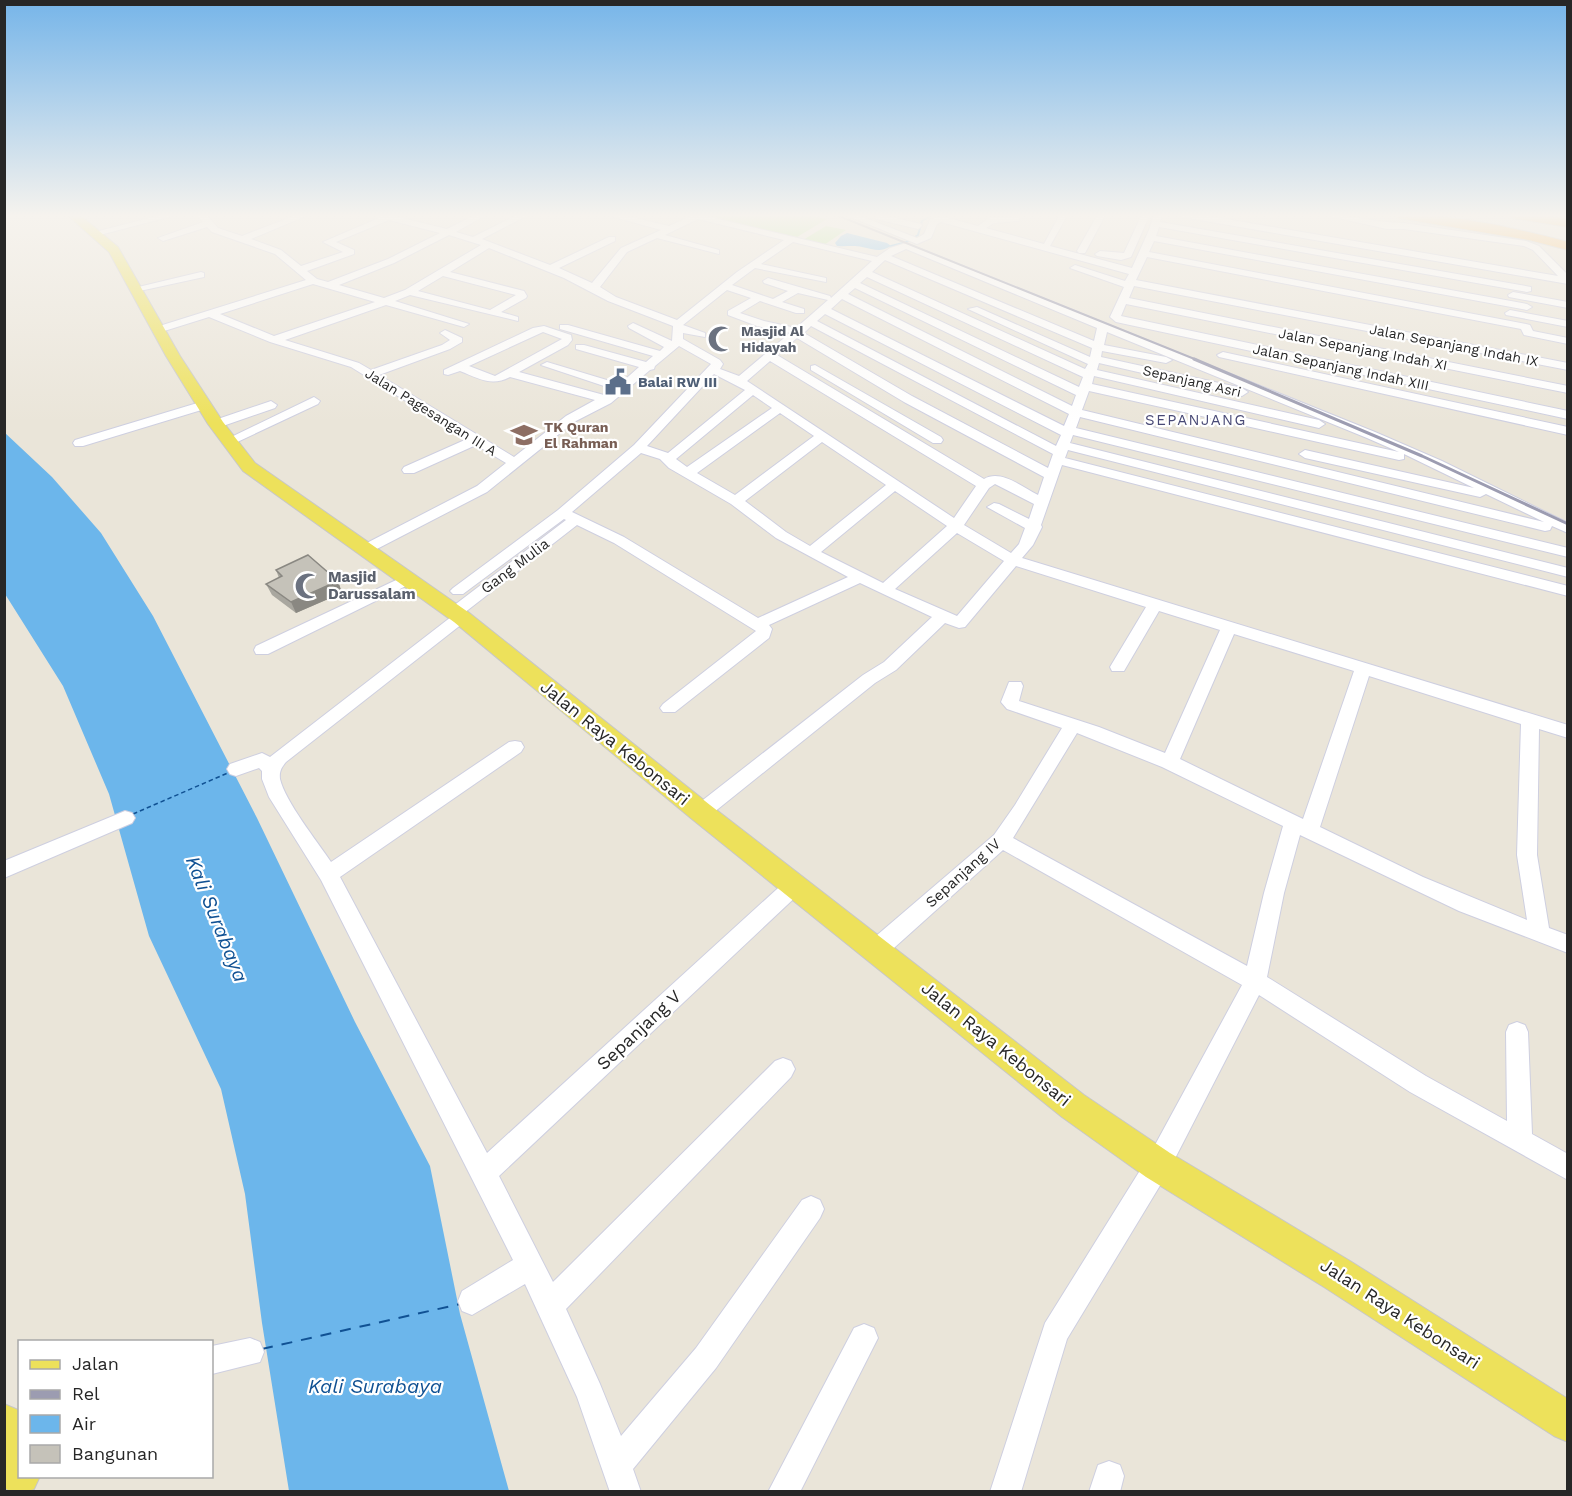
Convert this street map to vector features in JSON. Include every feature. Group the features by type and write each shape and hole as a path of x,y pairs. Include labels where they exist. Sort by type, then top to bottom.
{"main road":[{"name":"Jalan Raya Kebonsari","path":"132,284 157,330 216,424 249,467 409,579 457,607 701,812 878,949 1073,1106 1158,1165 1337,1274 1568,1422"},
{"path":"4,1424 18,1468"}],"street":[{"path":"135,290 162,284"},
{"path":"157,330 305,284"},
{"path":"322,284 464,324"},
{"path":"328,286 334,284"},
{"path":"274,340 385,302 423,284"},
{"path":"487,284 520,293 522,296 492,313"},
{"path":"585,284 623,303 701,335"},
{"path":"594,288 597,284"},
{"path":"777,284 825,303 1063,444 1568,573"},
{"path":"740,381 810,321 825,303 841,296 855,284 1090,371 1437,464"},
{"path":"916,284 1090,371 1371,435"},
{"path":"916,284 1090,371 1206,368"},
{"path":"998,284 1371,435 1437,464 1568,531"},
{"path":"1101,284 1125,294 1568,403"},
{"path":"1104,284 1125,294 1568,378"},
{"path":"1125,294 1129,284"},
{"path":"1364,284 1484,313 1568,324"},
{"path":"1374,284 1447,301 1526,327 1528,333 1568,341"},
{"path":"1412,284 1568,315"},
{"path":"1447,284 1568,305"},
{"path":"1489,284 1568,296"},
{"path":"725,286 800,311"},
{"path":"725,286 729,305 725,323"},
{"path":"774,302 797,290"},
{"path":"410,292 514,319"},
{"name":"Jalan Sepanjang Indah IX","path":"1125,294 1568,367"},
{"name":"Jalan Sepanjang Indah XI","path":"1125,294 1568,390"},
{"name":"Jalan Sepanjang Indah XIII","path":"1125,294 1568,415"},
{"path":"841,296 1075,412 1568,531"},
{"path":"678,326 729,305 760,297"},
{"path":"729,305 777,319"},
{"path":"729,305 795,332 908,399 1052,476"},
{"name":"Jalan Pagesangan III A","path":"211,314 274,340 355,365 516,463"},
{"path":"810,321 1063,444 1568,591"},
{"path":"633,326 673,346 716,362 715,368"},
{"path":"366,549 482,489 570,419 607,400 673,346 678,326"},
{"path":"564,327 673,346"},
{"path":"639,447 668,459 736,501 781,535 812,553 885,590 959,623 1015,561 1035,527 1090,371 1103,327"},
{"path":"448,372 537,330 544,329 567,337 564,343 494,380 460,367"},
{"path":"371,374 446,347 458,340 445,333"},
{"path":"580,347 650,367"},
{"path":"775,352 937,440"},
{"path":"775,352 984,485"},
{"path":"1223,355 1568,431"},
{"path":"547,365 621,388"},
{"path":"715,368 740,381 956,526 1015,561 1568,732"},
{"path":"622,1478 590,1394 550,1305 482,1174 460,1126 328,874 278,797 271,779 271,769 280,757 457,607 569,516 639,447 708,372 715,368"},
{"name":"Sepanjang Asri","path":"1090,371 1290,402"},
{"path":"509,373 607,400"},
{"path":"668,459 752,390"},
{"path":"229,441 314,401"},
{"path":"79,443 204,405"},
{"path":"216,424 271,405"},
{"path":"688,473 779,408"},
{"path":"736,501 822,436"},
{"path":"409,470 476,440"},
{"path":"1063,444 1568,553"},
{"path":"1305,453 1424,482 1503,497"},
{"path":"885,590 956,526 984,485 995,478 1043,503"},
{"path":"812,553 894,485"},
{"path":"994,507 1035,527"},
{"path":"569,516 619,540 764,629 763,634 669,708"},
{"name":"Gang Mulia","path":"457,607 569,516"},
{"path":"759,624 861,577"},
{"path":"262,650 409,579"},
{"path":"1118,667 1155,605"},
{"path":"701,812 869,679 890,666 943,616"},
{"path":"1169,763 1229,627"},
{"path":"1005,1491 1055,1333 1158,1165 1255,981 1301,827 1363,668"},
{"path":"1015,686 1011,704 1073,725 1169,763 1404,879 1540,935 1568,944"},
{"path":"1530,720 1527,855 1540,935"},
{"name":"Sepanjang IV","path":"878,949 1001,840 1022,810 1073,725"},
{"path":"328,874 515,747"},
{"path":"236,769 262,760 271,769"},
{"path":"4,870 124,818"},
{"path":"1001,840 1255,981 1418,1084 1568,1168"},
{"name":"Sepanjang V","path":"482,1174 795,885"},
{"path":"1517,1032 1520,1141"},
{"path":"550,1305 783,1069"},
{"path":"622,1478 811,1209"},
{"path":"472,1301 530,1265"},
{"path":"783,1491 864,1338"},
{"path":"213,1360 250,1352"}],"water":[{"name":"Kali Surabaya","path":"4,432 52,477 101,533 153,616 257,818 355,1022 430,1166 460,1314 509,1491 289,1491 262,1323 245,1194 221,1089 149,936 109,794 63,686 5,594"}],"building":[{"path":"308,555 338,581 291,602 266,584 282,576 276,570"}],"ferry route":[{"path":"133,814 230,772"},
{"path":"262,1349 460,1304"}],"railway":[{"path":"1008,284 1197,360"},
{"path":"1194,359 1422,456 1568,524"}],"place":[{"name":"Masjid Al Hidayah","path":"721,339"},
{"name":"Balai RW III","path":"618,382"},
{"name":"TK Quran El Rahman","path":"524,435"},
{"name":"Masjid Darussalam","path":"308,586"}],"district":[{"name":"SEPANJANG","path":"1196,420"}]}
